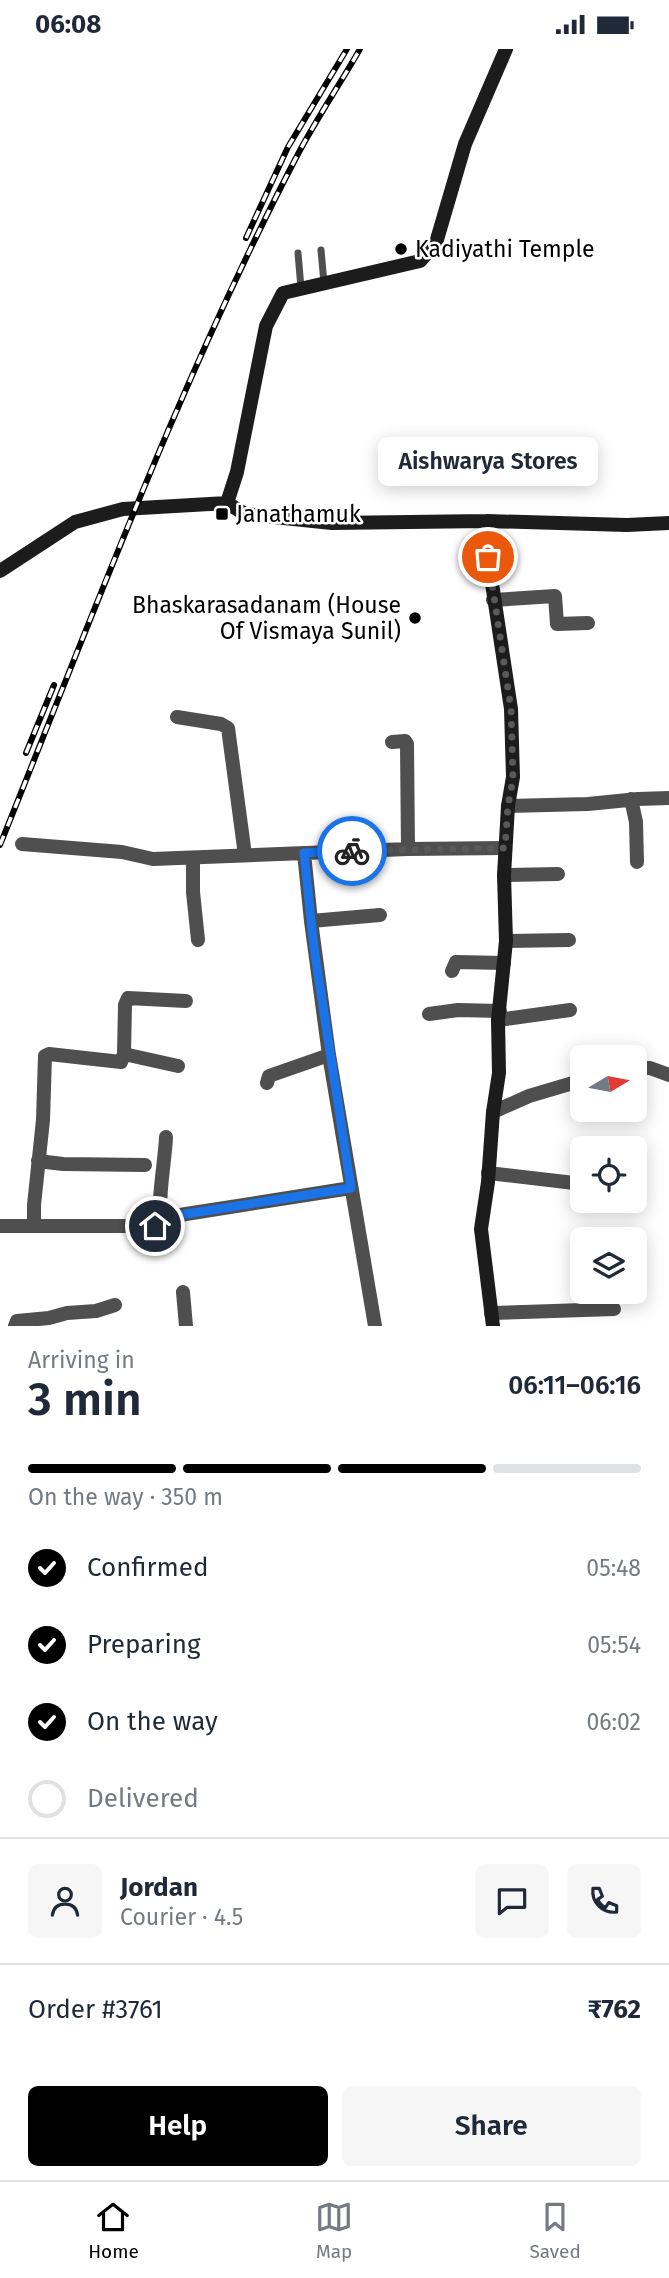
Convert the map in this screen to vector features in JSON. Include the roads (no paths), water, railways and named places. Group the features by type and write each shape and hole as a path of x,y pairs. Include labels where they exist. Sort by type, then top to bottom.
{"main road":[{"path":"227,503 237,472 266,326 283,293 420,261 436,243 465,144 506,49"},
{"path":"0,571 75,522 123,509 227,503 245,515 332,523 669,523"},
{"path":"487,521 488,557 511,709 513,778 505,848 506,941 499,1016 499,1073 481,1229 492,1319"}],"street":[{"path":"494,600 555,596 557,624 588,623"},
{"path":"177,717 221,724 228,728 245,855"},
{"path":"392,742 405,741 407,744 408,849"},
{"path":"508,806 669,798"},
{"path":"631,799 637,829 637,862"},
{"path":"22,844 122,852 153,859 505,848"},
{"path":"304,853 329,1055 375,1326"},
{"path":"193,858 193,893 198,940"},
{"path":"504,875 558,874"},
{"path":"311,921 380,915"},
{"path":"506,941 569,940"},
{"path":"452,971 456,962 504,963"},
{"path":"34,1226 43,1120 45,1056 49,1054 121,1062 124,1054 125,1005 128,998 186,1001"},
{"path":"429,1014 458,1010 499,1016 570,1010"},
{"path":"124,1054 178,1066"},
{"path":"267,1083 269,1076 329,1055"},
{"path":"648,1068 669,1075"},
{"path":"493,1112 530,1096 570,1084"},
{"path":"161,1223 159,1211 166,1137"},
{"path":"38,1161 145,1165"},
{"path":"488,1173 570,1182"},
{"path":"0,1226 155,1226 170,1217 351,1188"},
{"path":"183,1292 186,1326"},
{"path":"15,1326 17,1321 96,1311 115,1305"},
{"path":"492,1319 614,1309"}],"lane":[{"path":"321,250 324,283"},
{"path":"298,253 301,288"}],"railway":[{"path":"246,238 288,147 347,49"},
{"path":"0,845 141,495 216,323 298,154 360,49"},
{"path":"26,753 54,685"}],"place":[{"name":"Kadiyathi Temple","path":"401,249"},
{"name":"Janathamuk","path":"222,514"},
{"name":"Aishwarya Stores","path":"488,557"},
{"name":"Bhaskarasadanam (House Of Vismaya Sunil)","path":"415,618"}]}
